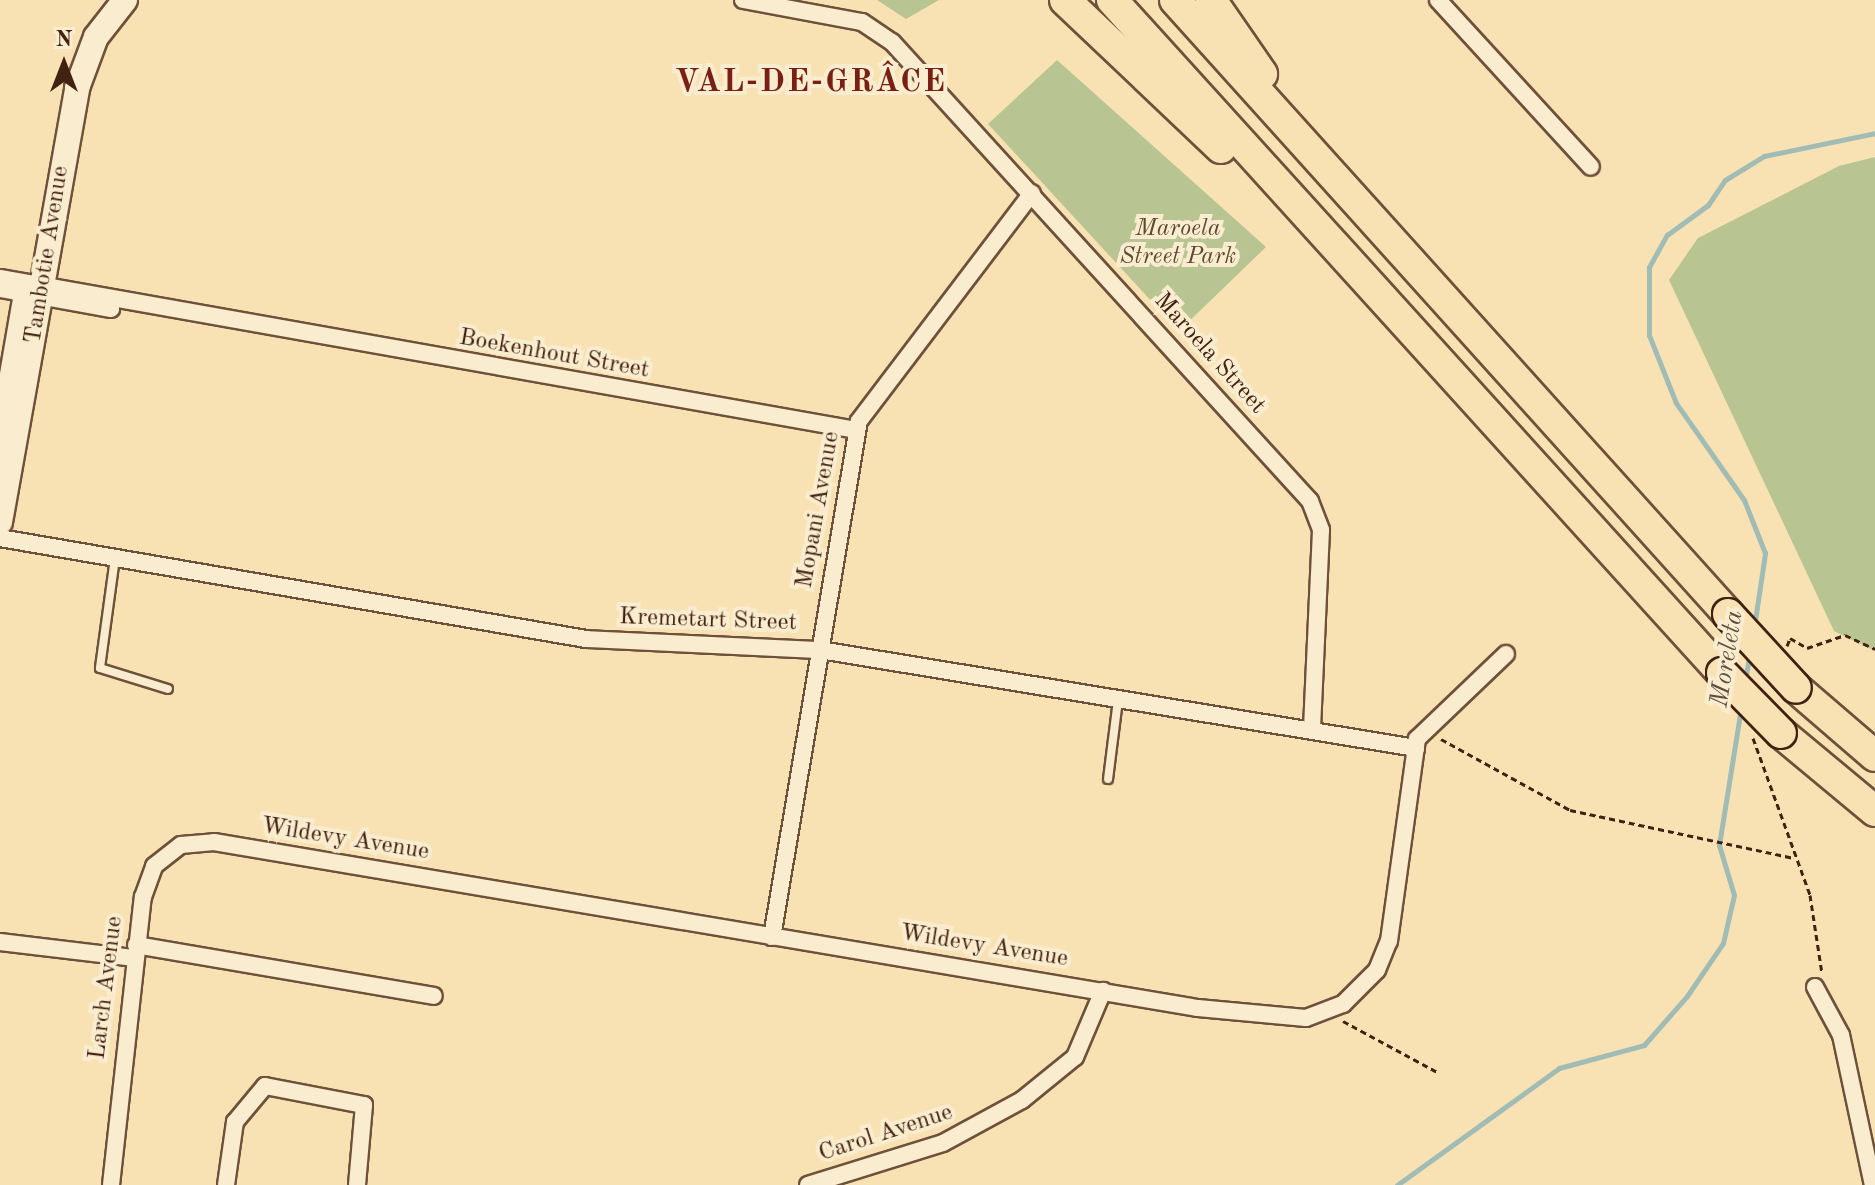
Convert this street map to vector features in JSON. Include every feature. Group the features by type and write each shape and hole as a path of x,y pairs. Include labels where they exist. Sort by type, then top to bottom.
{"highway":[{"path":"1065,0 1344,260"},
{"path":"1112,0 1344,260 1722,673 1767,734 1875,811"},
{"path":"1175,0 1796,688 1875,756"},
{"path":"1211,0 1329,170"}],"main road":[{"name":"Tambotie Avenue","path":"0,522 67,71 102,0"},
{"path":"96,37 116,0"},
{"name":"Tambotie Avenue","path":"0,444 75,95 96,37 125,0"}],"street":[{"name":"Maroela Street","path":"743,0 877,29 1032,193 1318,513 1312,731"},
{"path":"1438,0 1591,167"},
{"name":"Mopani Avenue","path":"772,937 856,430 1032,193"},
{"name":"Boekenhout Street","path":"0,278 35,290"},
{"name":"Boekenhout Street","path":"0,289 35,290 856,430"},
{"name":"Kremetart Street","path":"0,538 598,640 820,650 1416,748"},
{"name":"Wildevy Avenue","path":"214,842 1277,1020 1335,1008 1367,983 1389,941 1416,748 1423,730 1506,654"},
{"name":"Larch Avenue","path":"111,1185 136,952 154,866 181,845 214,842"},
{"path":"0,942 136,952 434,996"},
{"path":"1815,987 1841,1035 1873,1185"},
{"name":"Carol Avenue","path":"808,1185 943,1143 1022,1100 1075,1057 1103,991"},
{"path":"226,1185 235,1122 265,1086 364,1105 357,1185"}],"lane":[{"path":"116,558 100,668 168,689"},
{"path":"1108,779 1118,699"}],"path":[{"path":"1785,652 1790,638 1807,648 1845,635 1875,649"},
{"path":"1767,734 1769,767 1825,967 1815,987"},
{"path":"1434,735 1570,810 1698,841 1796,858"},
{"path":"1335,1008 1344,1022 1439,1073"}],"green space":[{"path":"877,0 939,0 906,19"},
{"name":"Maroela Street Park","path":"1057,60 1266,247 1179,331 988,124"},
{"path":"1875,157 1875,651 1834,631 1669,280 1698,238 1839,166"}],"waterway":[{"name":"Moreleta","path":"1754,627 1765,553 1744,500 1676,403 1649,335 1649,267 1667,235 1708,205 1725,180 1764,156 1875,133"},
{"name":"Moreleta","path":"1745,682 1750,652"},
{"name":"Moreleta","path":"1397,1185 1559,1068 1644,1045 1687,996 1723,943 1734,895 1719,845 1741,708"}],"district":[{"name":"VAL-DE-GRÂCE","path":"811,83"}]}
